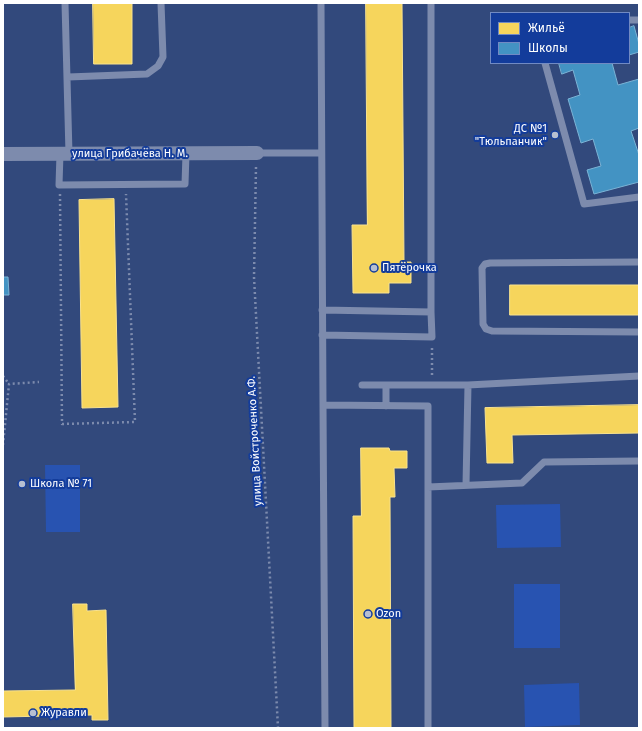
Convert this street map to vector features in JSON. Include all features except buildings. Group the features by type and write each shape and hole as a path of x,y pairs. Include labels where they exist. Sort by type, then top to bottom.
{"street":[{"name":"улица Грибачёва Н. М.","path":"3,154 257,153"}],"lane":[{"path":"65,3 68,77 64,154 59,185 185,184 186,154"},
{"path":"68,77 147,74 158,66 163,57 161,3"},
{"path":"321,3 325,728"},
{"path":"322,335 432,337 431,3"},
{"path":"545,64 584,204 639,197"},
{"path":"257,153 321,153"},
{"path":"639,262 490,263 485,264 482,268 483,324 486,329 492,331 639,332"},
{"path":"322,310 431,312"},
{"path":"362,385 468,384 639,376"},
{"path":"466,485 468,384"},
{"path":"386,385 386,406"},
{"path":"323,405 428,406 428,728"},
{"path":"428,487 522,483 544,462 639,461"}],"path":[{"name":"улица Войстроченко А.Ф.","path":"257,153 254,277 278,728"},
{"path":"59,185 62,424 135,422 126,184"},
{"path":"432,337 432,384"},
{"path":"3,376 8,384 3,445"},
{"path":"8,384 38,382"}],"shaded area":[{"path":"45,465 80,465 80,532 46,532"},
{"path":"560,504 561,547 497,548 496,505"},
{"path":"514,584 560,584 560,648 514,648"},
{"path":"579,683 580,725 525,727 524,685"}],"place":[{"name":"ДС №1 \"Тюльпанчик\"","path":"555,135"},
{"name":"Пятёрочка","path":"374,268"},
{"name":"Школа № 71","path":"22,484"},
{"name":"Ozon","path":"368,614"},
{"name":"Журавли","path":"33,713"}]}
